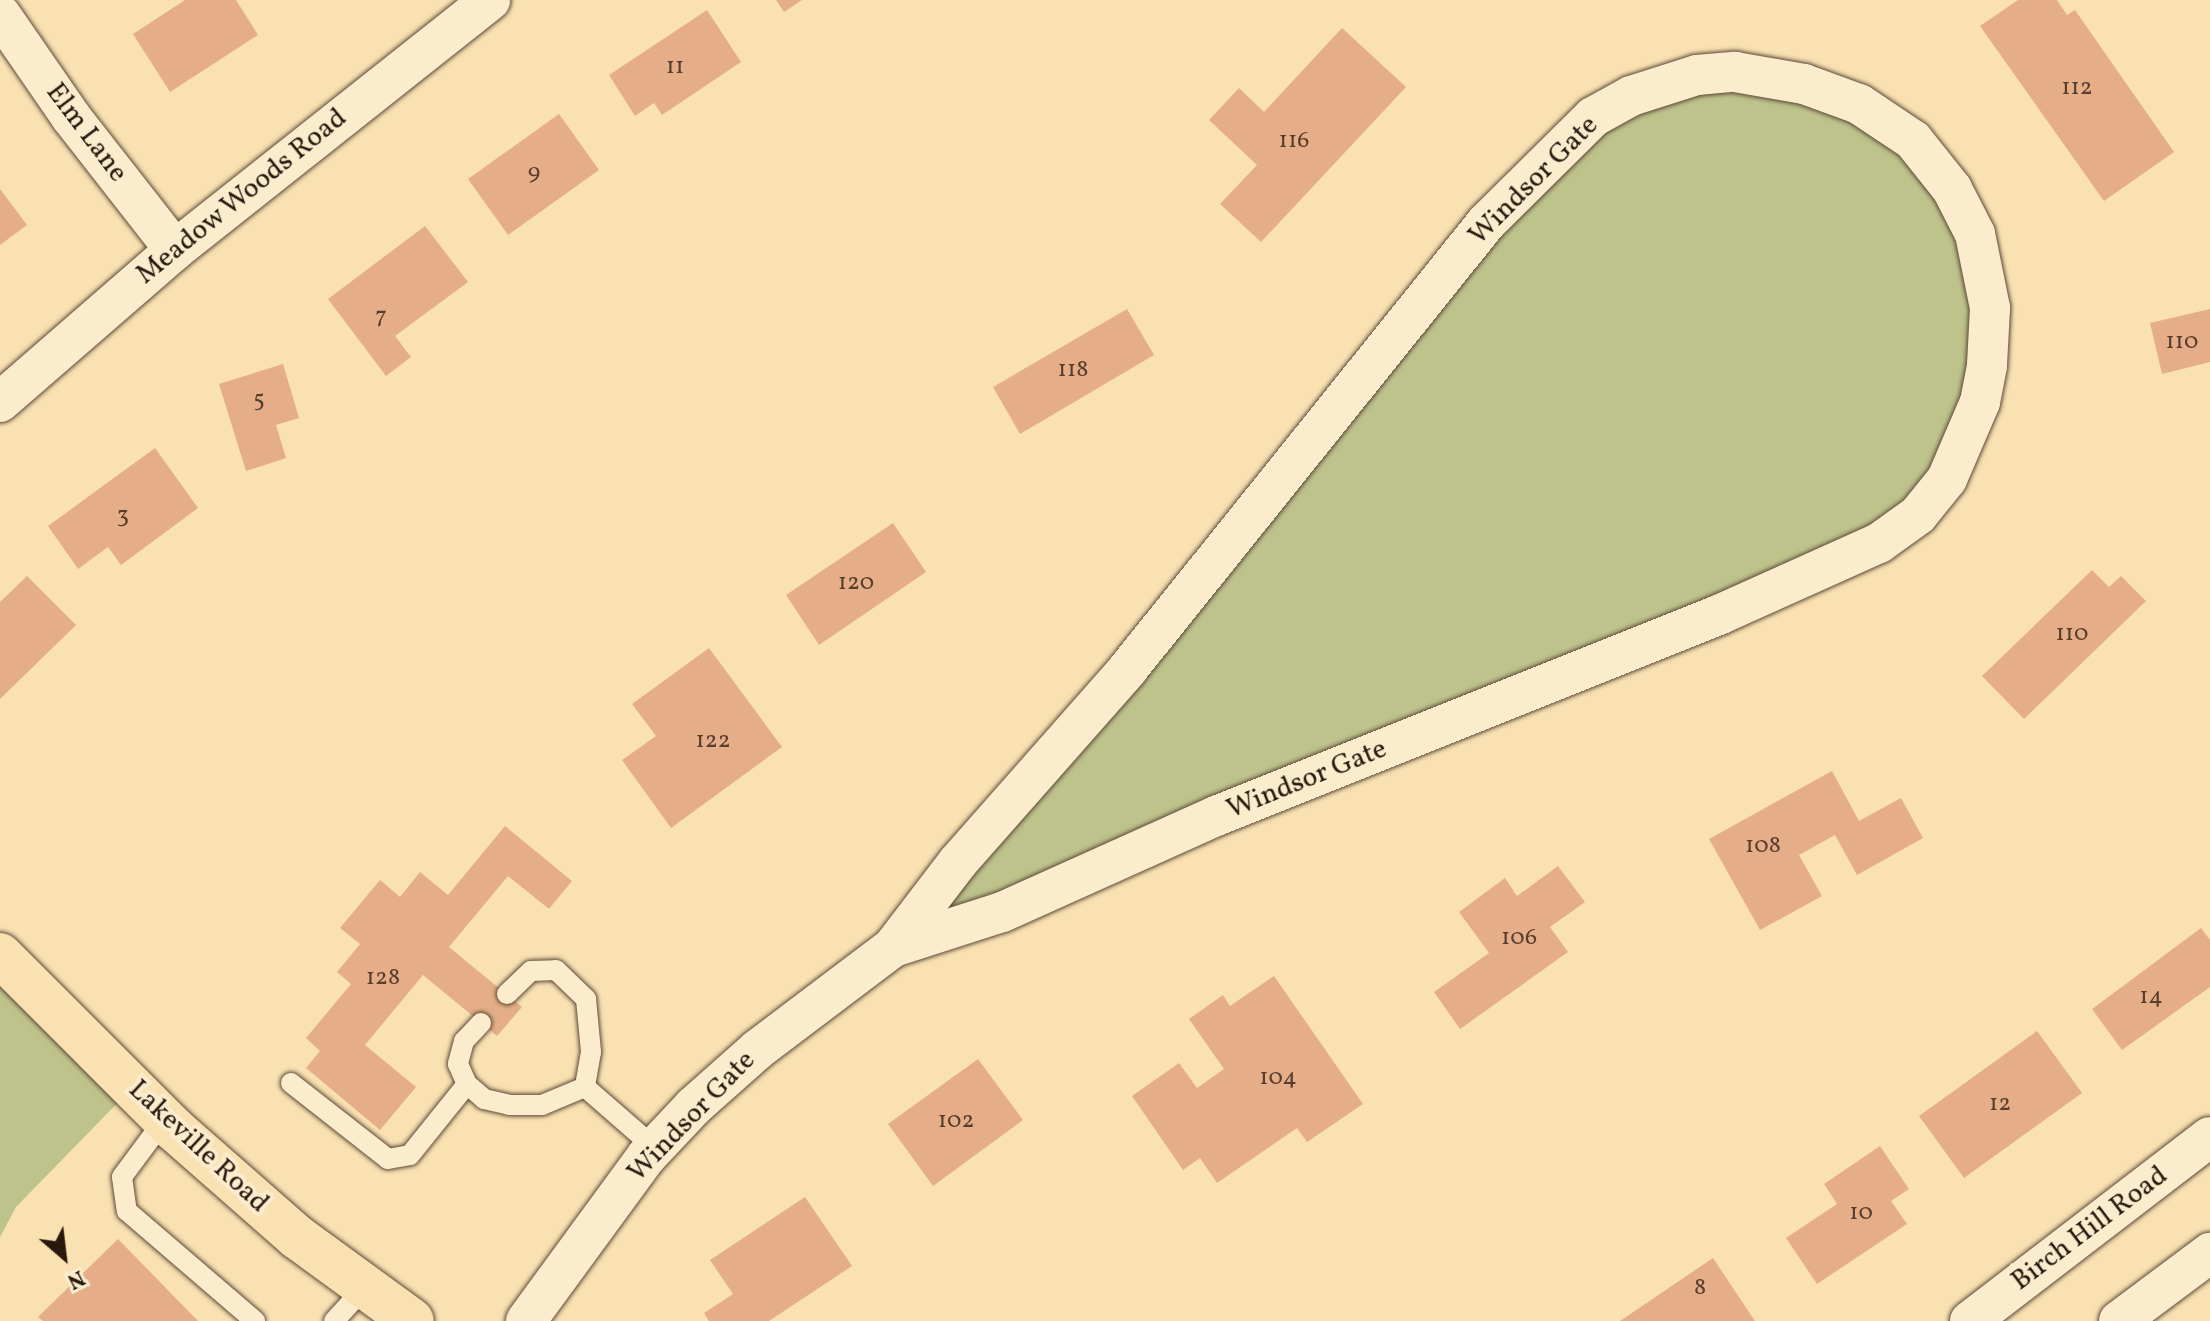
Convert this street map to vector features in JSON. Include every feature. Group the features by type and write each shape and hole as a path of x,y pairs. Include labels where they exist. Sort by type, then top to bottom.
{"main road":[{"name":"Lakeville Road","path":"0,955 165,1119 297,1237 412,1321"}],"street":[{"name":"Meadow Woods Road","path":"0,402 175,250 490,0"},
{"name":"Elm Lane","path":"0,14 71,117 175,250"},
{"name":"Windsor Gate","path":"526,1321 655,1148 757,1050 893,947 958,862 1127,670 1486,223 1593,117 1631,96 1697,75 1735,72 1804,84 1859,104 1913,140 1952,189 1975,234 1990,308 1987,366 1980,402 1947,479 1918,515 1879,543 1721,614 1216,816 1002,912 893,947"},
{"name":"Birch Hill Road","path":"1970,1321 2210,1137"},
{"path":"2119,1321 2210,1253"}],"lane":[{"path":"507,994 531,971 556,970 586,999 591,1052 585,1087"},
{"path":"481,1023 464,1041 458,1064 467,1084 484,1099 509,1105 542,1105 585,1087"},
{"path":"291,1083 388,1159 410,1155 467,1084"},
{"path":"585,1087 655,1148"},
{"path":"165,1119 122,1177 127,1211 255,1321"},
{"path":"334,1321 365,1287"}],"green space":[{"path":"1804,84 1952,189 1987,366 1918,515 893,947 1486,223 1631,96"},
{"path":"0,955 133,1087 16,1207 0,1237"}],"building":[{"path":"185,0 236,0 258,35 170,92 133,34"},
{"path":"776,0 802,0 784,12"},
{"path":"2018,0 2057,0 2067,15 2075,10 2174,152 2104,201 1980,26"},
{"path":"707,10 741,62 662,115 654,103 635,116 609,75"},
{"path":"1342,28 1406,87 1261,242 1220,204 1257,165 1209,120 1239,88 1264,112"},
{"path":"559,114 599,170 508,235 468,179"},
{"path":"0,189 27,225 0,245"},
{"path":"425,226 468,282 395,336 411,357 386,376 328,299"},
{"path":"1127,309 1154,355 1020,434 993,387"},
{"path":"2210,309 2210,362 2162,374 2150,323"},
{"path":"283,364 299,418 276,425 286,458 246,471 219,384"},
{"path":"155,448 198,508 121,565 108,547 78,569 48,526"},
{"path":"893,523 926,572 819,645 786,595"},
{"path":"2092,570 2109,587 2121,576 2146,601 2024,719 1982,676"},
{"path":"27,576 76,625 0,699 0,602"},
{"path":"709,648 782,747 671,828 622,760 656,736 632,704"},
{"path":"1832,771 1859,821 1901,798 1923,838 1857,875 1835,835 1799,855 1822,896 1760,930 1709,839"},
{"path":"505,826 572,881 549,909 508,876 449,947 522,1007 497,1036 423,975 365,1045 416,1087 380,1130 306,1068 320,1051 306,1038 351,984 337,972 360,944 340,928 380,880 400,897 420,872 448,895"},
{"path":"1558,866 1585,902 1550,927 1568,952 1460,1029 1434,992 1489,953 1459,912 1505,878 1517,896"},
{"path":"2201,928 2210,940 2210,987 2122,1050 2092,1009"},
{"path":"1274,976 1363,1104 1307,1142 1297,1128 1217,1183 1200,1158 1183,1170 1132,1096 1179,1063 1197,1088 1224,1069 1189,1019 1223,995 1230,1006"},
{"path":"2037,1031 2082,1093 1964,1178 1919,1116"},
{"path":"978,1059 1023,1120 933,1186 888,1124"},
{"path":"1880,1146 1909,1189 1891,1201 1907,1224 1817,1284 1786,1238 1837,1204 1824,1184"},
{"path":"805,1197 852,1266 769,1321 709,1321 704,1313 733,1294 710,1260"},
{"path":"118,1239 198,1321 43,1321 38,1317"},
{"path":"1713,1258 1755,1321 1620,1321"}]}
